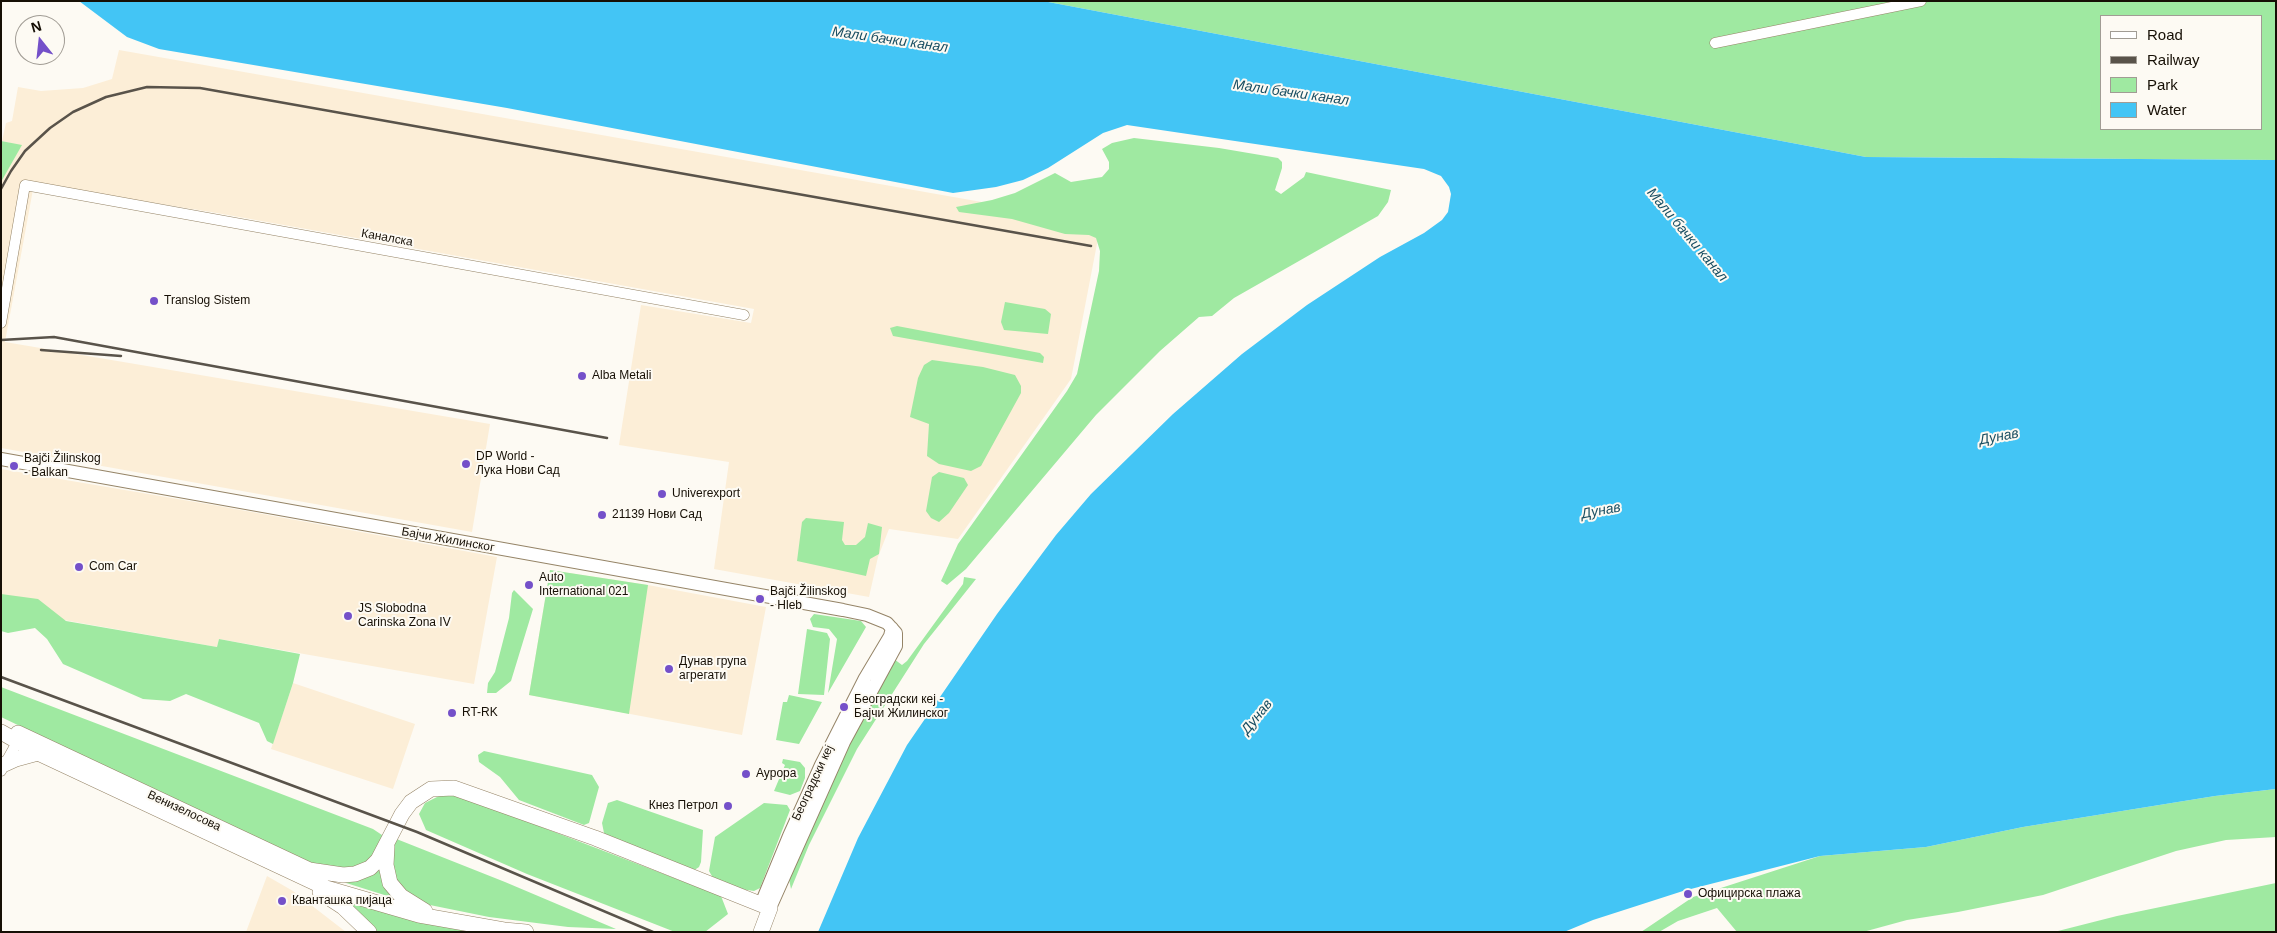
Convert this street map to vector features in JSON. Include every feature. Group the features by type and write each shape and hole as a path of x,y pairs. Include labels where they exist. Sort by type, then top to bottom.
{"main road":[{"name":"Венизелосова","path":"1,726 38,754 302,873 366,898 435,918 526,932"},
{"name":"Венизелосова","path":"1,732 19,738 302,873"},
{"path":"3,768 16,759 38,754"},
{"path":"302,873 343,875 355,874 370,868 378,860 387,845 406,808 417,797 431,790 454,788 595,838 766,906"},
{"path":"387,845 386,865 390,883 401,896 435,918"},
{"path":"302,873 343,907 369,932"},
{"name":"Београдски кеј","path":"751,932 766,906"},
{"name":"Београдски кеј","path":"761,932 766,906"}],"street":[{"path":"1715,43 1922,1"},
{"name":"Каналска","path":"1,323 25,185 744,315"},
{"name":"Бајчи Жилинског","path":"1,459 843,610 872,617 892,628 897,640 892,643"},
{"name":"Београдски кеј","path":"766,906 892,643"},
{"path":"3,768 19,738"}],"shaded area":[{"path":"119,50 1101,223 1071,379 958,539 889,529 878,557 869,597 714,569 729,462 619,445 641,305 751,323 754,309 211,212 34,184 5,342 490,424 472,532 1,448 1,182 21,146 2,141 6,123 12,121 18,87 41,91 83,88 112,79"},
{"path":"1,469 219,506 497,557 474,684 219,639 217,647 1,609"},
{"path":"550,570 648,585 766,607 742,735 529,695"},
{"path":"293,683 415,724 393,789 271,749"},
{"name":"Кванташка пијаца","path":"267,876 293,891 346,932 246,932"}],"green space":[{"path":"1043,1 2276,1 2276,160 1866,157"},
{"path":"1134,138 1219,148 1278,158 1282,162 1282,168 1275,190 1281,194 1304,177 1306,172 1391,190 1388,202 1378,216 1234,298 1212,316 1199,317 1160,351 1096,415 966,569 947,585 941,581 958,544 1067,391 1077,374 1099,271 1100,251 1096,238 1089,235 1065,234 1012,219 959,212 956,207 992,200 1015,193 1055,173 1071,182 1102,177 1109,169 1109,162 1102,149 1112,143"},
{"path":"1,141 22,145 1,182"},
{"path":"1005,302 1045,309 1051,314 1048,334 1004,330 1001,322"},
{"path":"897,326 1040,353 1044,357 1043,363 893,336 890,328"},
{"path":"932,360 983,367 1015,375 1021,386 1021,393 981,466 971,471 939,464 927,456 929,424 910,417 918,378 924,365"},
{"path":"939,472 964,478 968,485 949,513 939,522 931,518 926,511 932,477"},
{"path":"806,518 844,522 842,540 845,545 856,545 865,537 868,523 882,527 879,554 870,559 866,576 797,561 802,522"},
{"path":"550,570 648,585 629,714 529,695"},
{"path":"964,577 976,579 924,644 857,749 809,845 791,889 789,879 851,738 894,659 902,665 907,661 963,584"},
{"path":"514,590 533,609 511,681 496,693 487,693 488,683 495,672"},
{"path":"1,594 38,599 66,621 217,647 219,639 300,654 293,683 273,744 267,741 259,723 186,694 170,701 143,699 63,664 47,639 35,628 8,633 1,631"},
{"path":"814,614 861,621 866,627 828,693 837,639 829,629 813,627 810,619"},
{"path":"807,629 827,633 830,639 824,695 798,694"},
{"path":"1,687 373,829 385,837 366,867 346,872 313,866 1,717"},
{"path":"789,695 822,702 799,744 776,740 783,702 787,702"},
{"path":"484,751 592,775 599,787 589,823 584,825 519,800 500,777 479,762 478,755"},
{"path":"783,759 800,762 805,768 805,778 800,791 790,795 774,791 785,765 782,763"},
{"path":"2276,789 2276,837 2226,840 2176,851 2043,895 1907,920 1863,932 1737,932 1717,908 1678,921 1659,932 1641,932 1693,897 1820,856 1926,847 2023,827 2215,796"},
{"path":"453,793 721,896 728,914 705,932 675,932 527,874 426,830 419,814 425,803 439,796"},
{"path":"617,800 703,830 699,867 693,871 610,838 604,833 602,823 608,803"},
{"path":"764,803 787,805 790,810 760,888 754,891 740,889 713,878 709,871 715,837"},
{"path":"394,838 616,929 568,927 489,917 420,903 392,879"},
{"path":"381,865 397,899 343,882"},
{"path":"2276,883 2276,932 2054,932 2117,916"},
{"path":"339,900 486,932 374,932"}],"water":[{"path":"79,1 1043,1 1866,157 2276,160 2276,789 2215,796 2023,827 1926,847 1820,856 1683,891 1593,920 1564,932 818,932 858,838 907,745 997,614 1056,535 1091,494 1173,414 1242,354 1307,305 1380,257 1424,233 1442,220 1448,212 1451,194 1449,187 1441,176 1424,169 1127,125 1103,133 1048,168 1023,180 996,187 953,193 507,108 159,49 127,37"}],"railway":[{"path":"1,189 25,151 50,128 73,112 106,97 147,87 200,88 1091,246"},
{"path":"1,340 54,337 607,438"},
{"path":"41,350 121,356"},
{"path":"1,677 417,832 653,932"}],"place":[{"name":"Translog Sistem","path":"154,301"},
{"name":"Alba Metali","path":"582,376"},
{"name":"DP World - Лука Нови Сад","path":"466,464"},
{"name":"Bajči Žilinskog - Balkan","path":"14,466"},
{"name":"Univerexport","path":"662,494"},
{"name":"21139 Нови Сад","path":"602,515"},
{"name":"Com Car","path":"79,567"},
{"name":"Auto International 021","path":"529,585"},
{"name":"Bajči Žilinskog - Hleb","path":"760,599"},
{"name":"JS Slobodna Carinska Zona IV","path":"348,616"},
{"name":"Дунав група агрегати","path":"669,669"},
{"name":"Београдски кеј - Бајчи Жилинског","path":"844,707"},
{"name":"RT-RK","path":"452,713"},
{"name":"Аурора","path":"746,774"},
{"name":"Кнез Петрол","path":"728,806"},
{"name":"Официрска плажа","path":"1688,894"},
{"name":"Кванташка пијаца","path":"282,901"}],"water label":[{"name":"Мали бачки канал","path":"890,40"},
{"name":"Мали бачки канал","path":"1291,93"},
{"name":"Мали бачки канал","path":"1687,235"},
{"name":"Дунав","path":"1999,437"},
{"name":"Дунав","path":"1601,511"},
{"name":"Дунав","path":"1257,717"}]}
